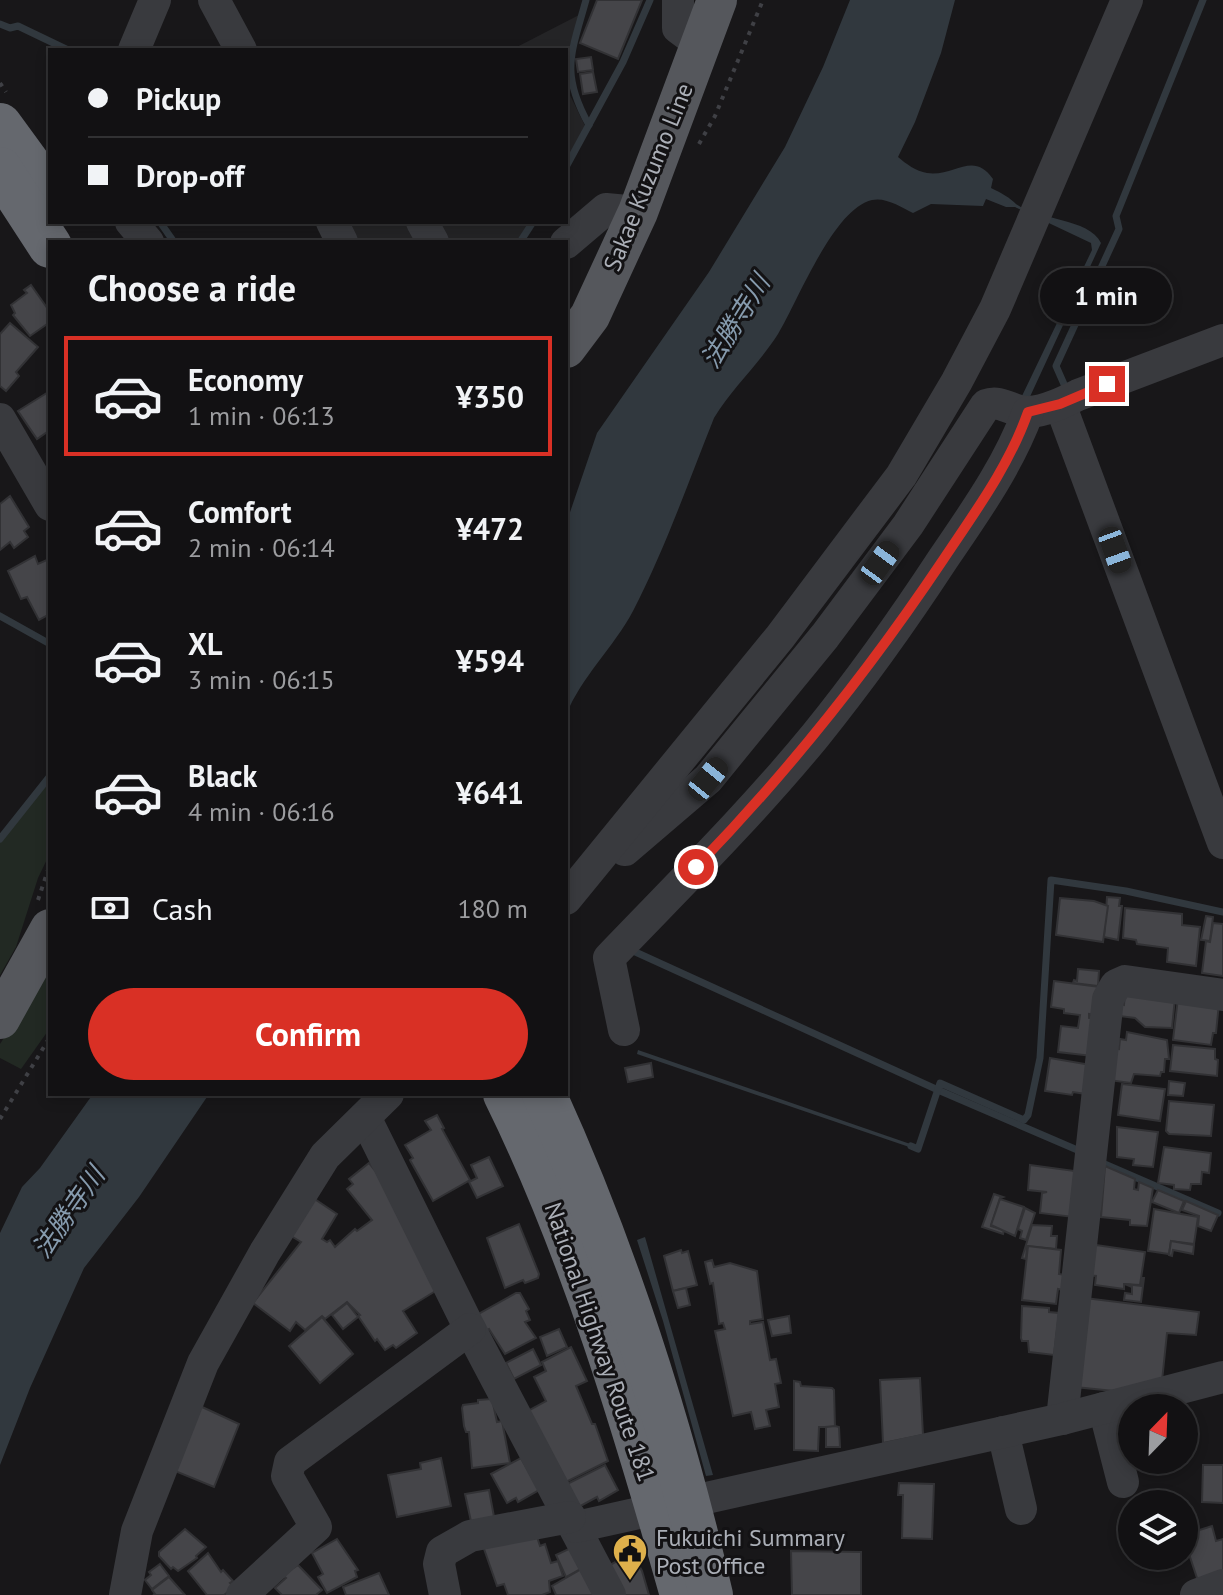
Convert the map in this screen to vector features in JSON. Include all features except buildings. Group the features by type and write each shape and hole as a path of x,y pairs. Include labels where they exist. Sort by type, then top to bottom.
{"highway":[{"path":"0,125 48,190"},
{"path":"0,169 48,243"},
{"name":"National Highway Route 181","path":"506,1096 524,1133 711,1595"},
{"name":"National Highway Route 181","path":"545,1096 596,1216 674,1505 682,1595"}],"main road":[{"name":"Sakae Kuzumo Line","path":"568,345 590,316 638,212 717,0"},
{"path":"0,1019 48,933"}],"street":[{"path":"135,48 155,0"},
{"path":"214,0 240,48"},
{"path":"678,0 678,28 701,45"},
{"path":"568,897 780,637 901,476 970,357 1036,215 1127,0"},
{"path":"568,241 606,209 638,212"},
{"path":"133,224 146,240"},
{"path":"591,868 609,863 708,779 866,582 908,525 986,405 997,402 1028,412 1060,404 1223,340"},
{"path":"1060,404 1223,843"},
{"path":"624,1030 609,958 718,845 815,736 907,615 996,480 1028,412"},
{"path":"0,419 48,502"},
{"path":"1062,1419 1108,999 1116,985 1125,981 1223,995"},
{"path":"125,1595 137,1531 203,1363 265,1252 325,1156 386,1096"},
{"path":"365,1117 470,1329 610,1595"},
{"path":"248,1593 316,1527 287,1476 290,1462 470,1329"},
{"path":"445,1595 439,1564 442,1552 470,1536 573,1522 736,1493 1062,1419 1223,1377"},
{"path":"1104,1408 1123,1482"},
{"path":"1003,1432 1021,1509"},
{"path":"1196,1595 1223,1585"}],"path":[{"path":"0,1119 48,1040"}],"shaded area":[{"path":"579,15 568,53 568,48 515,48"},
{"path":"568,91 585,126 568,159"},
{"path":"340,224 529,224 518,240 349,240"},
{"path":"48,782 48,857 38,878 16,947 0,975 0,842"},
{"path":"48,970 48,1031 21,1069 0,1058 0,1044"}],"water":[{"name":"法勝寺川","path":"850,0 955,0 941,53 898,157 911,167 927,173 978,166 993,179 991,188 1016,204 1086,229 1101,243 1028,401 1021,398 1092,250 1091,243 1015,207 986,199 983,206 931,204 913,213 883,200 872,200 858,207 830,238 771,345 714,418 645,588 617,637 580,688 568,710 568,518 597,433 709,272 785,147 823,67"},
{"path":"638,1050 919,1147 918,1150 637,1054"},
{"name":"法勝寺川","path":"92,1096 208,1096 139,1197 84,1268 30,1388 0,1465 0,1233 22,1187 40,1168"},
{"path":"645,1237 713,1475 706,1476 637,1240"}],"waterway":[{"path":"586,0 573,50 571,77 589,125"},
{"path":"568,163 623,62 650,0"},
{"path":"1067,391 1056,366 1119,229 1116,216 1203,0"},
{"path":"0,24 10,28 18,26 64,48"},
{"path":"161,224 173,240"},
{"path":"521,240 532,224"},
{"path":"0,616 48,643"},
{"path":"0,839 48,779"},
{"path":"911,1146 918,1149 940,1083 1024,1120 1028,1115 1040,1058 1051,880 1126,891 1223,912"},
{"path":"631,950 1082,1152"},
{"path":"1100,1162 1218,1213"}],"place":[{"name":"Fukuichi Summary Post Office","path":"630,1582"}],"route":[{"path":"696,867 815,736 907,615 996,480 1028,412 1060,404 1107,384"}]}
